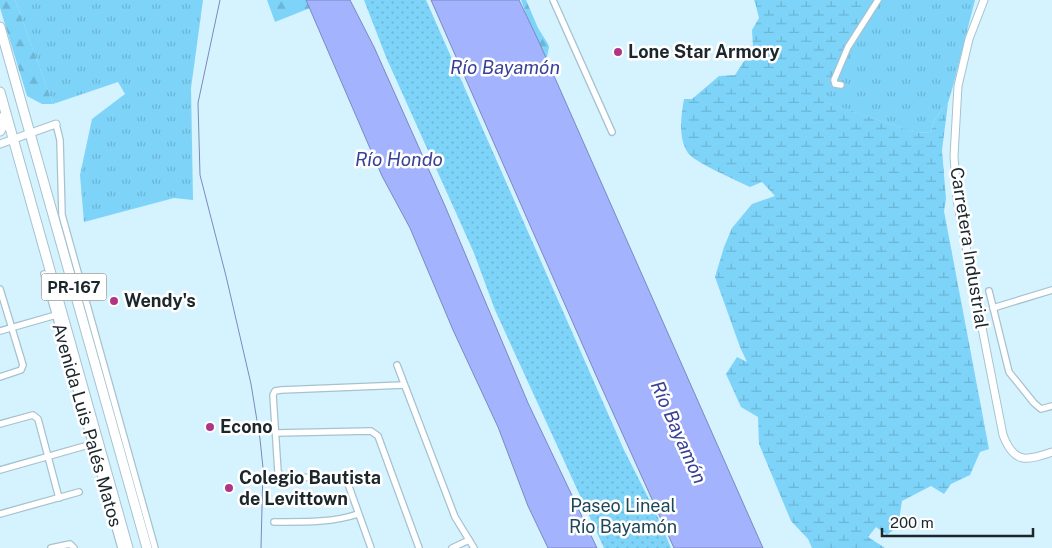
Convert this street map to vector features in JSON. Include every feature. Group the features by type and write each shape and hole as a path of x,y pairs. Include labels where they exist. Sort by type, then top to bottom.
{"main road":[{"name":"PR-167","path":"0,27 147,548"},
{"name":"PR-167","path":"0,92 128,548"},
{"path":"0,131 5,120 3,103"}],"street":[{"path":"553,0 612,132"},
{"path":"841,85 835,84 834,80 848,47 878,0"},
{"name":"Carretera Industrial","path":"984,0 969,39 958,86 954,156 958,200 1002,434 1006,445 1019,458 1025,459 1031,459 1052,452"},
{"path":"0,144 56,124 60,140 62,215 155,548"},
{"name":"Avenida Luis Palés Matos","path":"44,274 122,548"},
{"path":"994,308 1052,290"},
{"path":"0,377 21,370 22,364 1,291"},
{"path":"989,291 1009,372 1034,404 1041,409 1052,406"},
{"path":"0,331 56,315"},
{"path":"397,365 455,517 474,548"},
{"path":"371,548 347,482 343,478 282,476 278,472 273,395 276,391 404,385"},
{"path":"0,424 33,415 38,419 59,498"},
{"path":"276,433 374,432 378,436 419,548"},
{"path":"0,470 92,444"},
{"path":"0,514 79,492"},
{"path":"274,522 331,521 358,514"},
{"path":"452,548 470,540"},
{"path":"51,548 70,544 74,548"}],"green space":[{"path":"0,0 15,0 53,104 42,104 27,96 0,8"},
{"path":"15,0 203,0 191,88 193,200 174,198 84,222 80,175 92,119 125,94 118,82 53,104"},
{"path":"267,0 306,0 310,8 275,22"},
{"name":"Paseo Lineal Río Bayamón","path":"364,0 426,0 624,450 656,513 671,548 604,548 495,310 474,253 386,57"},
{"path":"521,0 526,0 538,28 548,44 547,57 544,57 536,43"},
{"path":"754,0 878,0 839,63 825,102 914,132 931,133 934,120 948,103 942,150 946,199 944,211 989,449 980,452 970,475 951,484 944,494 931,486 902,501 898,526 887,535 876,527 868,537 885,548 812,548 808,539 791,521 759,444 758,417 741,407 726,374 737,357 747,362 715,277 732,228 752,204 775,196 762,182 750,187 692,157 688,153 683,141 681,120 684,99 692,99 719,76 735,75 753,47 752,30 759,18"},
{"path":"878,0 975,0 948,103 934,120 931,133 914,132 824,102 839,63"}],"water":[{"name":"Río Hondo","path":"306,0 350,0 374,47 445,206 528,403 597,548 548,548 528,506 498,427 453,330 410,228 382,176"},
{"name":"Río Bayamón","path":"431,0 519,0 763,548 674,548"}],"waterway":[{"path":"220,0 198,103 200,175 251,384 260,439 263,468 261,548"}],"place":[{"name":"Lone Star Armory","path":"618,52"},
{"name":"Wendy's","path":"114,301"},
{"name":"Econo","path":"210,427"},
{"name":"Colegio Bautista de Levittown","path":"229,488"}]}
